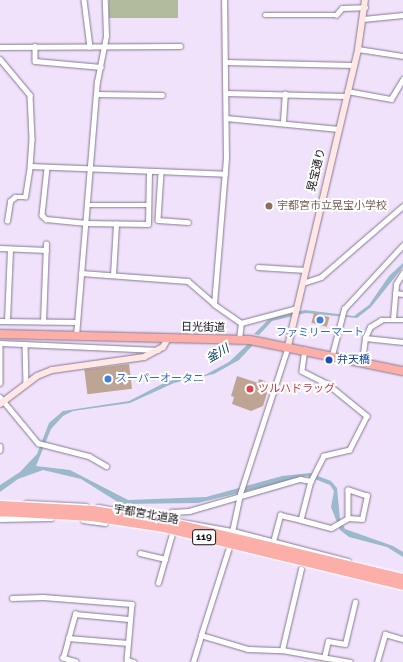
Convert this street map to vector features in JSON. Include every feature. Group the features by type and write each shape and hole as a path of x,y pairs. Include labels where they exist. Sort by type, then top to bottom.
{"highway":[{"name":"日光街道","path":"0,334 253,340 305,349 403,371"},
{"name":"宇都宮北道路","path":"0,504 93,510 166,521 403,578"},
{"name":"宇都宮北道路","path":"0,512 92,517 164,528 403,586"}],"street":[{"path":"84,0 90,47"},
{"path":"76,336 96,94 105,47 105,0"},
{"path":"214,304 225,174 226,93 224,0"},
{"name":"晃宝通り","path":"288,346 338,128 358,49 365,0"},
{"path":"265,15 336,15 342,8 365,7"},
{"path":"363,19 403,15"},
{"path":"35,46 35,61 101,67"},
{"path":"0,47 180,46"},
{"path":"358,49 403,56"},
{"path":"0,59 30,95 32,139 30,166 25,197 15,196 10,201 7,221"},
{"path":"225,62 353,65"},
{"path":"226,93 347,93 391,99 403,79"},
{"path":"96,94 162,95"},
{"path":"284,121 285,94"},
{"path":"226,118 284,121 338,128"},
{"path":"30,166 90,171 225,174"},
{"path":"47,168 42,215 46,219 86,223 148,224 149,173"},
{"path":"161,173 158,220 188,222"},
{"path":"87,205 149,205"},
{"path":"302,283 321,277 403,206"},
{"path":"113,275 116,224"},
{"path":"43,322 46,244"},
{"path":"332,355 342,313 403,245"},
{"path":"0,248 46,250"},
{"path":"7,321 10,249"},
{"path":"258,267 305,270"},
{"path":"82,273 188,281 214,304 240,323 296,312"},
{"path":"393,319 396,284 403,273"},
{"path":"395,293 403,294"},
{"path":"362,362 365,338 376,323 393,319 403,320"},
{"path":"0,321 77,322"},
{"path":"239,339 240,323"},
{"path":"106,466 89,456 47,447 38,443 1,401 26,384 52,370 126,361 160,350 168,338"},
{"path":"365,338 403,342"},
{"path":"0,383 0,343 160,350"},
{"path":"25,344 26,384"},
{"path":"193,662 229,546 240,497 288,346"},
{"path":"301,520 311,481 324,456 350,450 367,416 329,385 302,371 305,349"},
{"path":"171,518 172,512 240,497 300,479 311,481"},
{"path":"274,538 280,515 331,528 348,518 362,519 367,496 348,490 348,518"},
{"path":"0,504 78,505 171,518 233,531 403,575"},
{"path":"0,519 68,518 172,534 229,546 403,590"},
{"path":"158,583 172,534"},
{"path":"140,553 165,559"},
{"path":"282,650 302,569"},
{"path":"12,598 44,597 132,604 129,618 126,661 134,662"},
{"path":"324,658 328,641 345,644 355,602"},
{"path":"76,662 63,658 75,614 129,618"},
{"path":"377,662 385,634 403,639"},
{"path":"201,635 248,649 282,650 350,662"},
{"path":"68,638 128,643"}],"green space":[{"path":"109,0 178,0 178,18 109,18"}],"water":[{"path":"403,263 403,267 371,307 357,318 306,313 272,321 259,335 254,334 269,319 305,310 354,316 369,305 389,276"},
{"path":"248,344 253,345 239,360 214,374 174,383 130,403 73,411 63,416 51,429 36,466 70,470 128,500 206,497 282,476 310,473 331,481 337,488 340,519 345,529 393,546 403,552 403,557 387,547 349,537 340,530 331,507 334,491 330,485 307,476 198,503 121,504 81,479 43,470 18,479 0,492 0,485 20,472 37,454 49,423 63,411 129,401 168,381 203,376 229,362"}],"building":[{"name":"ファミリーマート","path":"314,313 329,317 327,327 311,323"},
{"name":"スーパーオータニ","path":"129,364 132,389 87,394 84,369"},
{"name":"ツルハドラッグ","path":"237,376 258,383 259,379 270,383 263,406 251,411 232,404 234,397 231,396"}],"place":[{"name":"宇都宮市立晃宝小学校","path":"269,206"},
{"name":"ファミリーマート","path":"320,320"},
{"name":"弁天橋","path":"329,360"},
{"name":"スーパーオータニ","path":"108,379"},
{"name":"ツルハドラッグ","path":"250,389"}],"water label":[{"name":"釜川","path":"218,354"}]}
